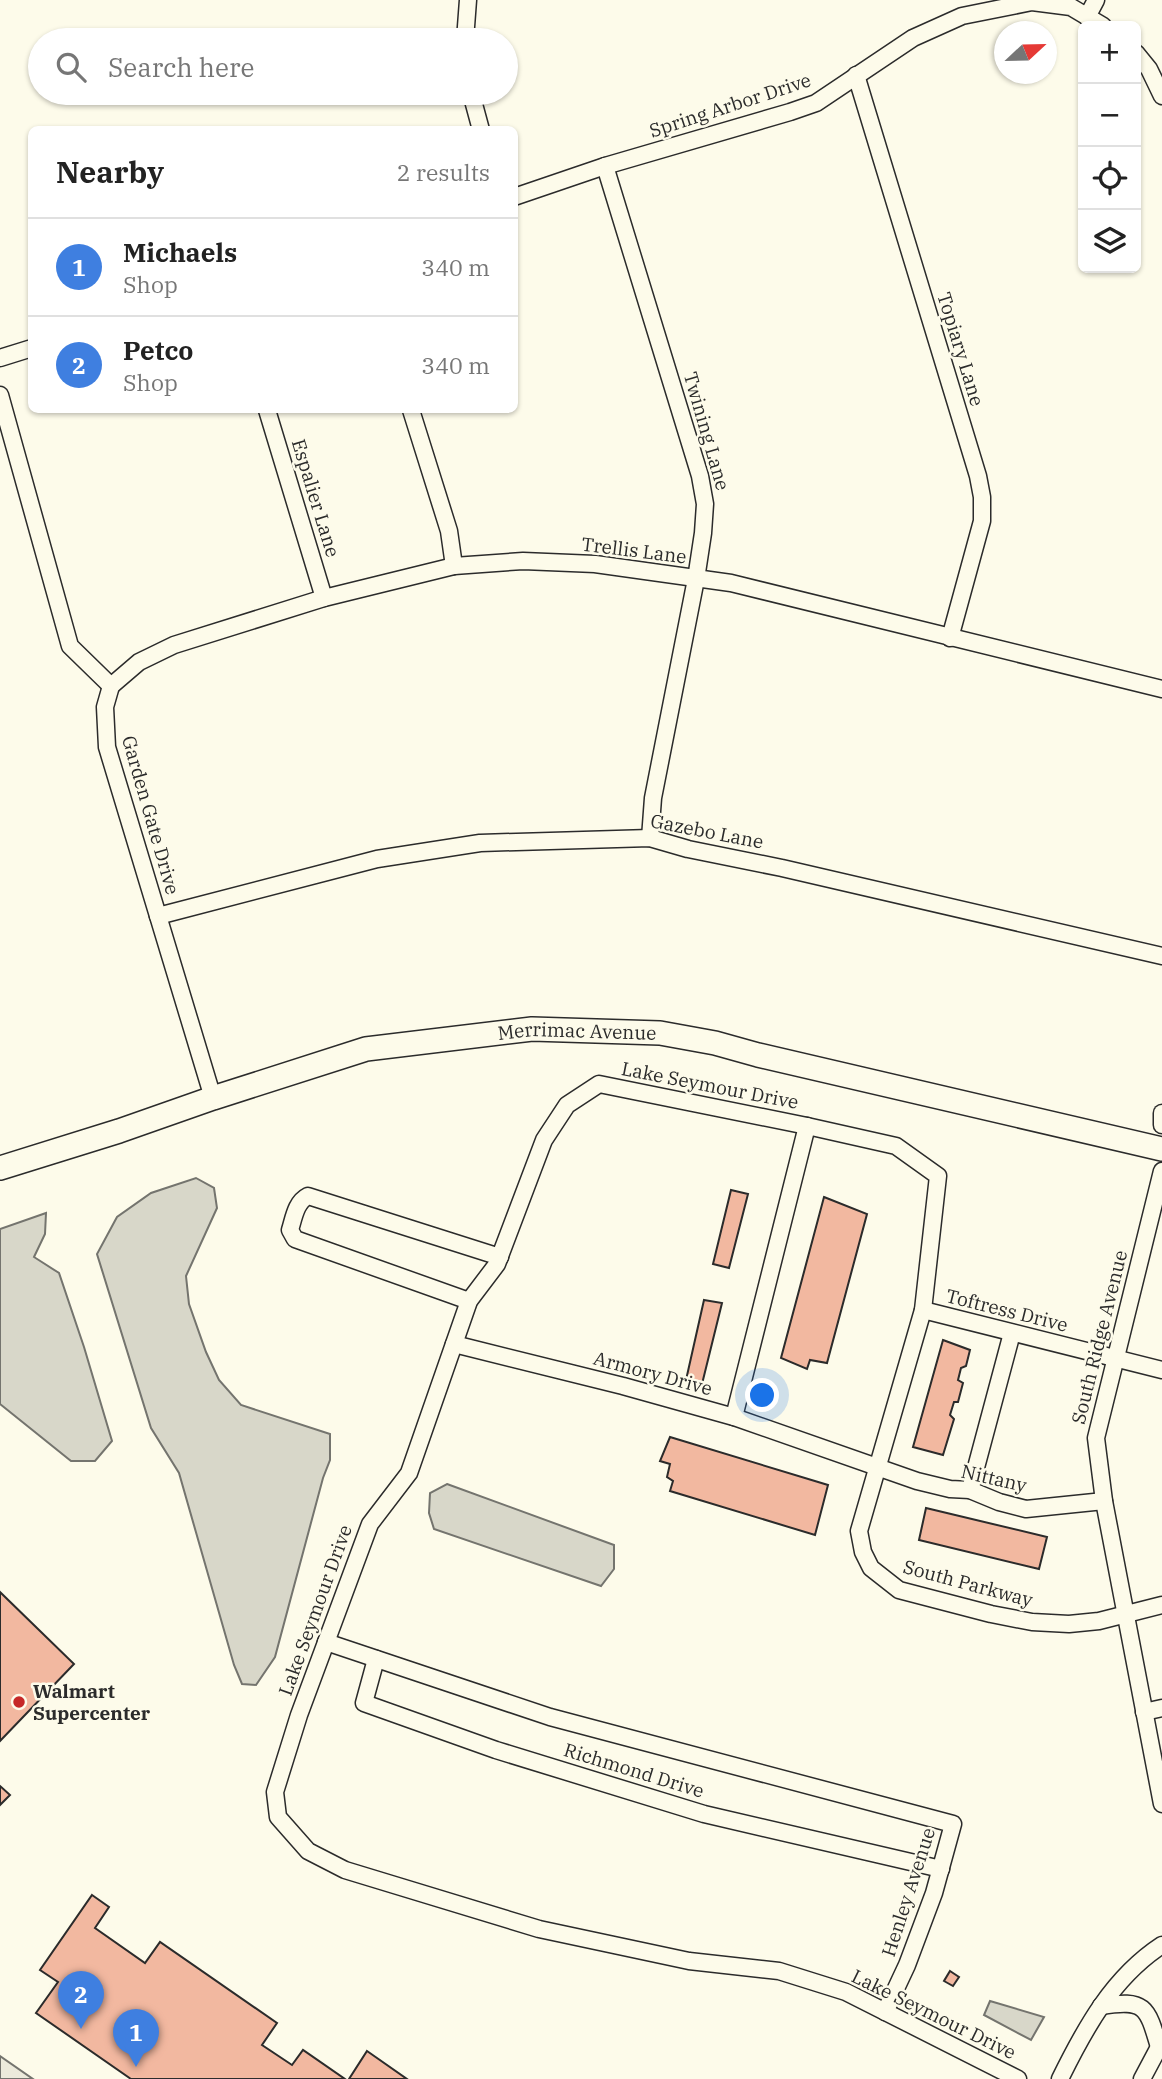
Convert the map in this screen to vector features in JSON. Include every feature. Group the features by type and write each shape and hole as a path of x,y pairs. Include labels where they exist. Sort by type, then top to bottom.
{"street":[{"path":"466,28 468,0"},
{"path":"1087,17 1096,0"},
{"name":"Spring Arbor Drive","path":"518,196 605,166 816,103 913,38 962,16 1032,2 1071,7 1094,21"},
{"path":"1155,66 1162,96"},
{"name":"Topiary Lane","path":"856,75 978,476 982,497 982,521 950,638"},
{"path":"474,105 480,126"},
{"name":"Twining Lane","path":"605,166 700,476 705,504 696,579 653,798 650,838"},
{"path":"0,358 28,349"},
{"path":"0,395 70,646 111,686"},
{"name":"Espalier Lane","path":"268,413 324,598"},
{"path":"412,413 449,531 454,566"},
{"name":"Trellis Lane","path":"111,686 139,662 174,645 324,598 454,566 523,561 595,564 731,583 1162,689"},
{"name":"Garden Gate Drive","path":"111,686 105,707 107,747 213,1098"},
{"name":"Gazebo Lane","path":"158,916 377,859 480,843 650,838 688,849 782,868 1162,956"},
{"name":"Merrimac Avenue","path":"0,1168 366,1048 532,1029 660,1033 715,1043 1162,1149"},
{"name":"Lake Seymour Drive","path":"878,1468 923,1310 938,1176 896,1146 598,1084 567,1105 544,1140 497,1264 469,1301 408,1473 370,1524 299,1715 275,1792 278,1818 308,1852 345,1870 539,1929 690,1961 779,1971 846,1992 1018,2079"},
{"path":"1162,1113 1162,1125"},
{"path":"734,1417 807,1126"},
{"name":"South Ridge Avenue","path":"1162,1171 1096,1438 1104,1500 1162,1804"},
{"path":"469,1301 295,1239 290,1230 302,1199 308,1196 500,1256"},
{"name":"Toftress Drive","path":"923,1310 1162,1370"},
{"path":"970,1490 1012,1333"},
{"name":"Armory Drive","path":"454,1344 633,1388 734,1417 878,1468"},
{"name":"Nittany","path":"878,1468 950,1489 970,1490 999,1502 1026,1508 1104,1500"},
{"name":"South Parkway","path":"878,1468 859,1531 863,1552 871,1568 899,1590 1032,1622 1069,1624 1098,1621 1162,1605"},
{"name":"Richmond Drive","path":"326,1642 550,1717 953,1824"},
{"name":"Richmond Drive","path":"376,1659 364,1703 496,1750 704,1814 941,1869"},
{"path":"1144,1712 1162,1708"},
{"name":"Henley Avenue","path":"885,2012 907,1965 934,1893 953,1824"},
{"path":"1060,2079 1083,2031 1101,2006 1141,1958 1162,1945"},
{"path":"1101,2006 1131,2003 1139,2006 1150,2017 1160,2039 1142,2079"}],"shaded area":[{"path":"196,1178 214,1188 217,1208 186,1276 189,1304 219,1380 241,1405 330,1434 330,1460 275,1657 256,1685 242,1684 234,1665 179,1473 151,1428 97,1254 117,1217 151,1193"},
{"path":"46,1213 45,1234 34,1257 59,1273 112,1441 95,1461 71,1461 0,1404 0,1229"},
{"path":"447,1484 614,1545 614,1569 601,1586 434,1529 429,1513 430,1493"},
{"path":"990,2001 1044,2017 1031,2040 984,2015"},
{"path":"0,2056 33,2079 0,2079"}],"building":[{"path":"731,1190 748,1194 729,1268 713,1264"},
{"path":"824,1197 867,1214 827,1363 810,1360 807,1369 781,1358"},
{"path":"704,1300 722,1303 702,1384 686,1380"},
{"path":"943,1340 970,1350 966,1366 961,1368 958,1380 963,1383 958,1402 954,1402 950,1415 954,1419 943,1455 913,1447"},
{"path":"670,1437 828,1485 815,1535 670,1491 673,1481 667,1477 670,1464 660,1461"},
{"path":"926,1508 1047,1537 1039,1569 919,1540"},
{"name":"Walmart Supercenter","path":"0,1592 74,1664 0,1741"},
{"path":"0,1786 10,1795 0,1805"},
{"path":"92,1895 109,1907 95,1928 145,1963 160,1942 277,2023 262,2045 292,2065 303,2050 345,2079 131,2079 36,2013 58,1982 40,1970"},
{"path":"950,1971 959,1977 953,1986 944,1981"},
{"path":"367,2051 407,2079 349,2079"}],"place":[{"name":"Walmart Supercenter","path":"19,1702"},
{"name":"Petco","path":"81,2029"},
{"name":"Michaels","path":"136,2067"}]}
